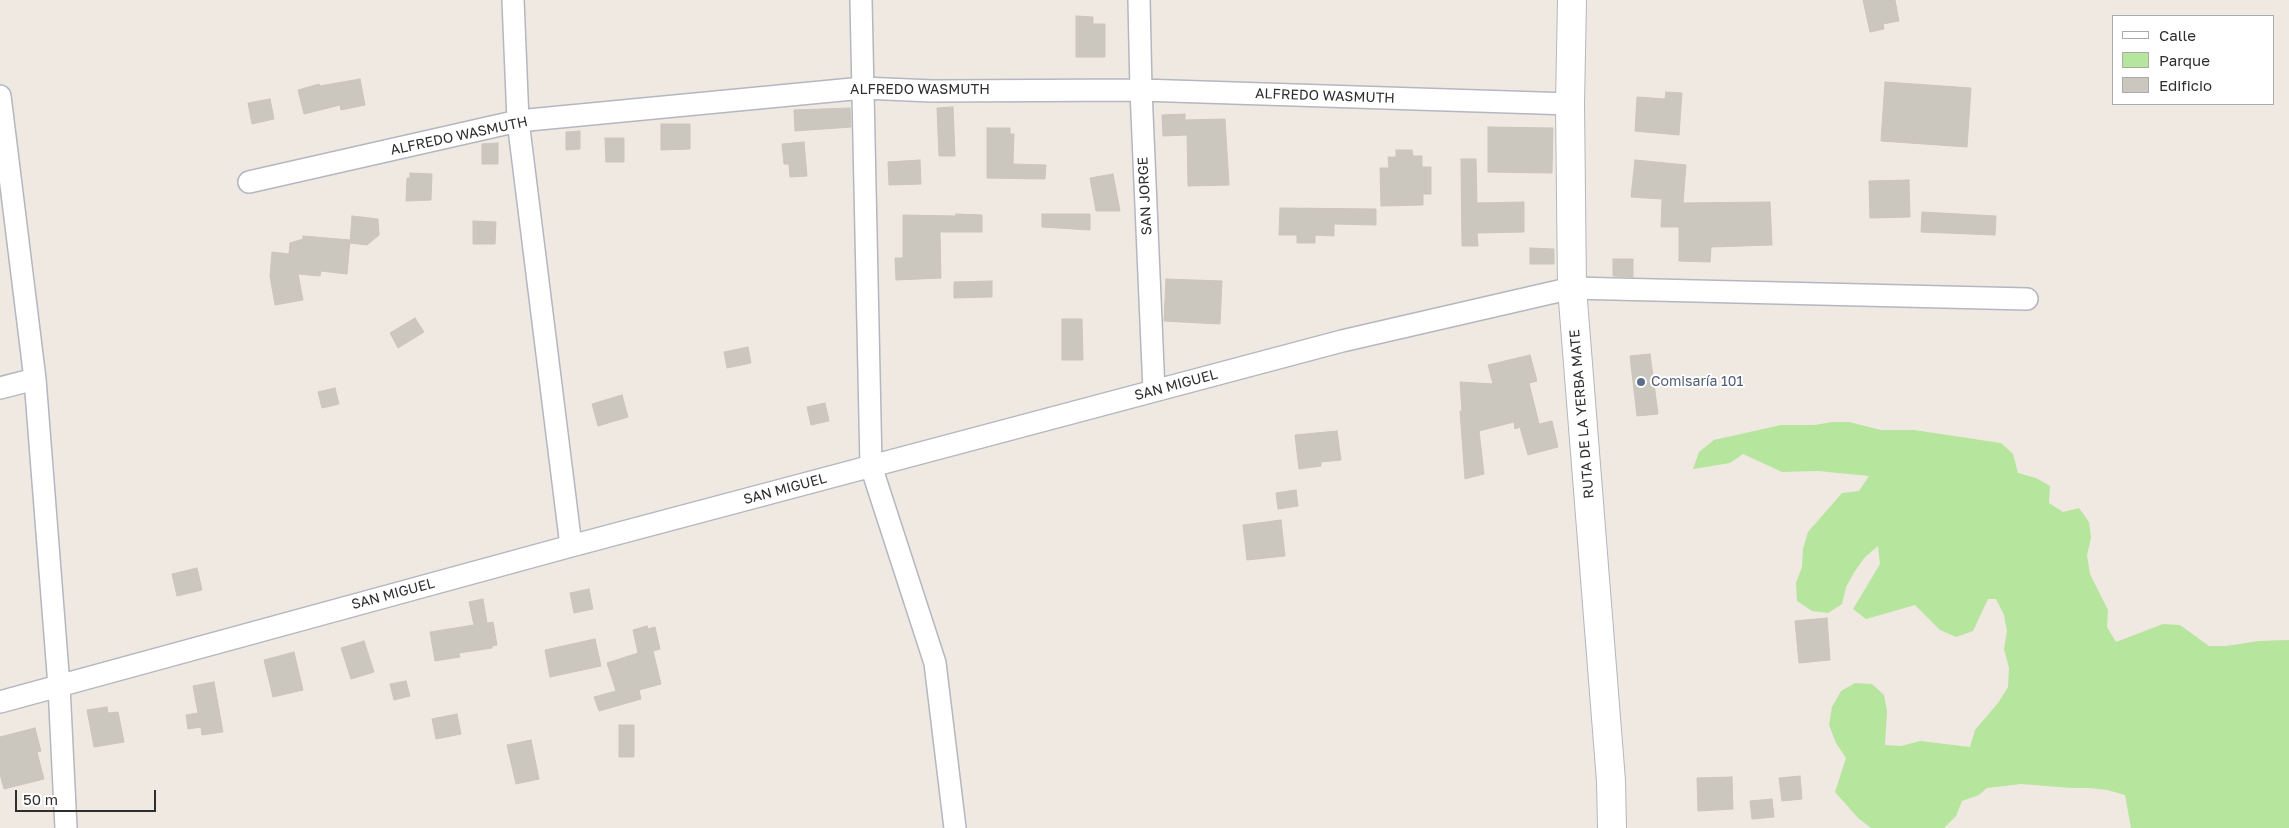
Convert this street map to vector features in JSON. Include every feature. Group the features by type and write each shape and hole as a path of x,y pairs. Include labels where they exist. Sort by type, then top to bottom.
{"main road":[{"name":"RUTA DE LA YERBA MATE","path":"1572,0 1570,104 1572,288 1611,781 1612,828"}],"street":[{"path":"513,0 518,121 571,546"},
{"path":"861,0 871,466 935,663 955,828"},
{"name":"SAN JORGE","path":"1139,0 1154,391"},
{"name":"ALFREDO WASMUTH","path":"249,182 518,121 863,88 932,92 1141,90 1570,104"},
{"path":"0,96 35,379 59,686 66,828"},
{"name":"SAN MIGUEL","path":"0,702 571,546 1342,341 1572,288 2027,299"},
{"path":"0,388 35,379"}],"green space":[{"path":"1849,422 1881,430 1914,430 2001,443 2013,454 2018,473 2036,478 2050,486 2049,503 2063,512 2079,508 2089,522 2091,538 2087,555 2090,574 2108,610 2107,627 2116,642 2163,624 2180,625 2209,646 2289,640 2289,828 2131,828 2125,795 2089,788 2021,784 1987,788 1979,795 1962,801 1956,816 1944,828 1871,828 1858,818 1835,792 1846,758 1836,743 1829,725 1832,707 1841,691 1855,683 1872,684 1884,695 1887,711 1885,745 1901,746 1920,741 1970,747 1975,730 1998,703 2008,687 2009,668 2004,649 2007,631 2004,615 1996,599 1988,599 1973,631 1956,637 1940,630 1915,605 1866,619 1853,609 1880,564 1878,546 1865,557 1855,571 1846,587 1842,604 1828,613 1812,611 1797,601 1796,583 1802,567 1803,549 1808,532 1842,493 1859,491 1869,476 1818,471 1782,472 1743,454 1730,463 1693,469 1699,452 1714,440 1781,425 1815,425"}],"building":[{"path":"1863,0 1895,0 1899,21 1883,24 1884,29 1870,32"},
{"path":"1076,16 1093,17 1093,24 1105,24 1105,57 1076,57"},
{"path":"360,79 365,105 341,110 340,105 304,114 298,90 319,84 320,86"},
{"path":"1885,82 1971,88 1967,147 1881,141"},
{"path":"1666,92 1682,93 1679,135 1635,131 1637,97 1665,99"},
{"path":"270,99 274,119 252,124 248,103"},
{"path":"953,107 955,156 939,156 937,108"},
{"path":"850,108 851,127 795,131 794,110"},
{"path":"1185,114 1185,120 1225,119 1229,185 1188,186 1187,135 1163,136 1162,115"},
{"path":"661,124 690,124 690,149 661,150"},
{"path":"1488,127 1553,128 1552,173 1488,172"},
{"path":"987,128 1010,128 1010,134 1014,134 1013,164 1046,165 1045,179 987,178"},
{"path":"580,131 580,149 566,150 566,132"},
{"path":"605,138 624,138 624,162 606,162"},
{"path":"804,142 807,176 790,177 789,164 784,164 782,144"},
{"path":"498,143 498,164 482,164 482,144"},
{"path":"1396,150 1412,150 1413,156 1422,156 1422,167 1431,167 1431,194 1423,194 1423,205 1381,206 1380,168 1389,168 1388,157 1396,157"},
{"path":"1461,159 1476,159 1477,203 1524,202 1524,232 1477,233 1478,246 1462,246"},
{"path":"920,160 921,184 889,185 888,162"},
{"path":"1635,160 1686,165 1683,203 1770,202 1772,245 1711,247 1710,262 1679,261 1679,227 1661,227 1662,199 1631,197"},
{"path":"410,173 432,174 431,200 406,201 407,178 410,178"},
{"path":"1113,174 1120,211 1096,211 1090,178"},
{"path":"1909,180 1910,217 1870,218 1869,181"},
{"path":"1280,208 1376,209 1376,225 1334,224 1334,236 1315,235 1315,243 1297,243 1297,235 1279,235"},
{"path":"1922,212 1996,216 1995,235 1921,232"},
{"path":"956,214 982,215 982,232 940,232 941,278 896,280 895,258 903,258 903,215 956,216"},
{"path":"1042,214 1090,214 1090,230 1042,227"},
{"path":"352,216 378,219 379,235 367,245 350,243"},
{"path":"473,221 496,222 495,244 473,244"},
{"path":"303,236 350,240 347,274 321,271 320,276 298,274 303,300 275,305 270,276 272,252 289,254 290,243 303,239"},
{"path":"1530,248 1554,249 1554,264 1530,264"},
{"path":"1613,259 1633,259 1633,277 1613,276"},
{"path":"1166,279 1222,281 1220,324 1164,321"},
{"path":"992,281 992,297 954,298 954,282"},
{"path":"415,318 424,332 398,348 390,333"},
{"path":"1062,319 1082,319 1083,360 1062,360"},
{"path":"748,347 751,363 727,368 724,352"},
{"path":"1650,354 1658,414 1637,416 1630,356"},
{"path":"1530,355 1537,381 1529,383 1539,424 1552,421 1558,447 1528,455 1520,427 1515,429 1514,422 1479,431 1484,474 1465,479 1460,382 1493,384 1488,365"},
{"path":"335,388 339,404 322,408 318,392"},
{"path":"622,395 628,417 598,426 592,404"},
{"path":"825,403 829,421 811,425 807,407"},
{"path":"1337,431 1341,460 1321,462 1321,466 1299,469 1295,435"},
{"path":"1296,490 1298,506 1278,509 1276,493"},
{"path":"1281,520 1285,556 1247,560 1243,525"},
{"path":"197,568 202,590 177,596 172,574"},
{"path":"589,589 593,609 574,613 570,593"},
{"path":"483,599 487,623 493,622 497,645 492,646 492,648 459,653 460,657 435,661 430,632 474,625 469,602"},
{"path":"1827,618 1830,660 1799,663 1795,621"},
{"path":"647,626 648,629 655,627 660,649 653,651 661,684 639,690 641,699 599,711 594,697 616,691 607,663 638,653 633,630"},
{"path":"595,639 601,666 550,677 545,650"},
{"path":"364,641 374,672 351,679 341,648"},
{"path":"294,652 303,690 273,697 264,660"},
{"path":"406,681 410,696 394,700 390,684"},
{"path":"214,682 223,732 202,735 201,727 188,729 186,715 198,713 193,686"},
{"path":"107,707 108,713 118,712 124,742 94,747 87,710"},
{"path":"457,714 461,734 436,739 432,719"},
{"path":"619,725 634,725 634,757 619,757"},
{"path":"35,728 41,751 37,752 44,779 4,789 0,774 0,737"},
{"path":"531,740 539,779 516,784 507,745"},
{"path":"1800,776 1802,799 1782,801 1779,778"},
{"path":"1732,777 1733,809 1698,811 1697,778"},
{"path":"1772,799 1774,817 1752,819 1750,801"}],"place":[{"name":"Comisaría 101","path":"1641,382"}]}
